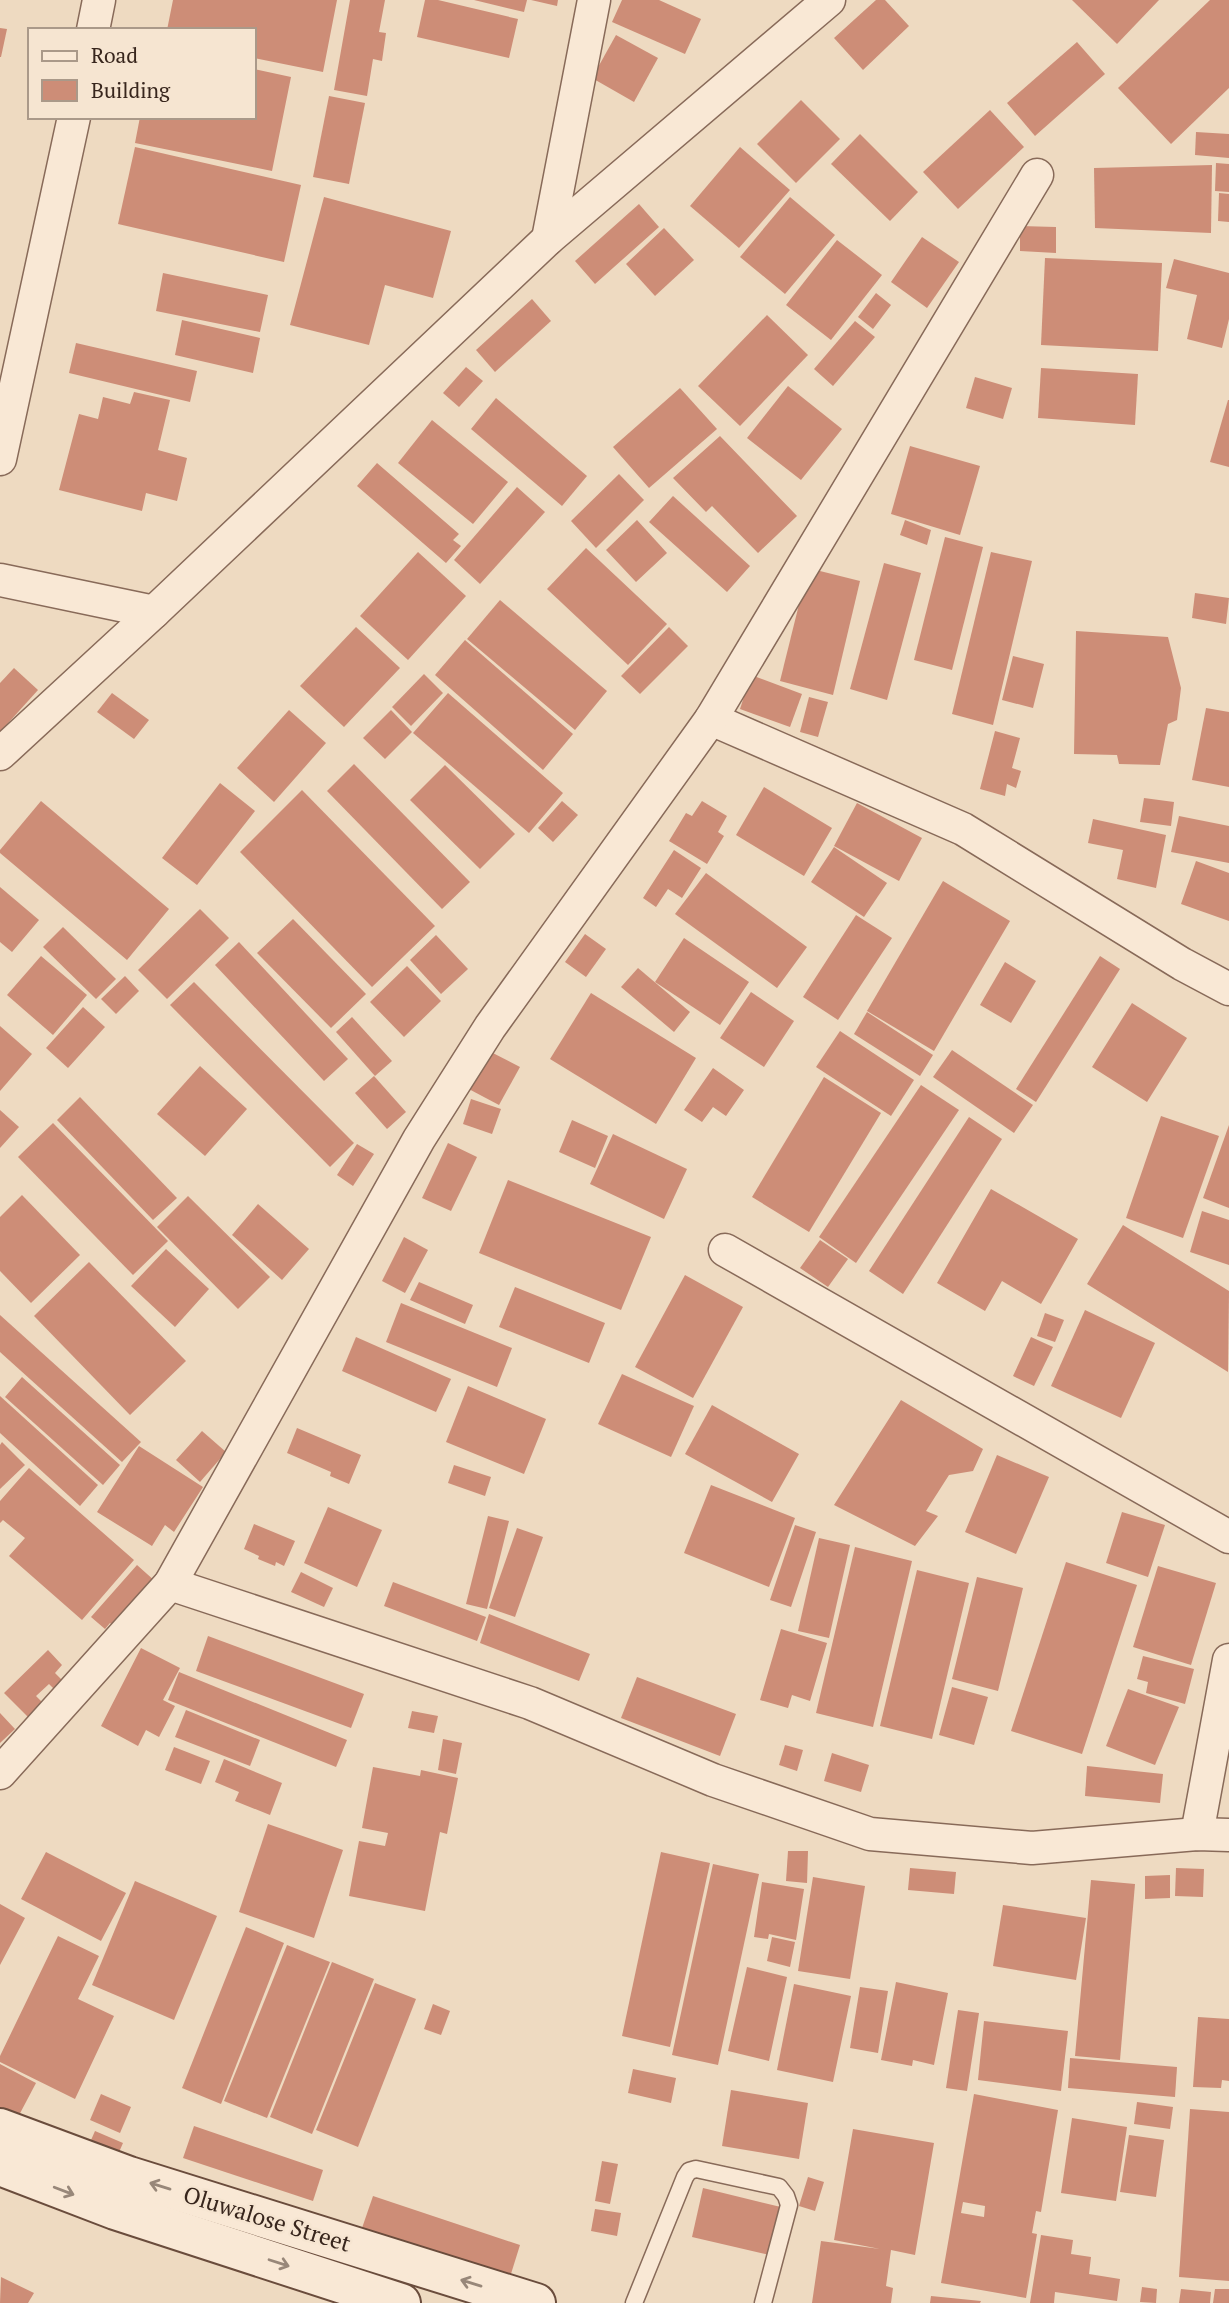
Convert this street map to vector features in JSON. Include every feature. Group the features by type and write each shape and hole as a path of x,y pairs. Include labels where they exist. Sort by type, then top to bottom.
{"street":[{"path":"93,28 99,0"},
{"path":"548,239 594,0"},
{"path":"0,754 548,239 829,0"},
{"path":"0,459 74,119"},
{"path":"0,1773 170,1584 426,1128 490,1027 711,719 1037,175"},
{"path":"0,580 154,612"},
{"path":"711,719 963,829 1182,964 1229,989"},
{"path":"725,1250 1229,1537"},
{"path":"170,1584 530,1703 713,1780 870,1834 1032,1848 1197,1834 1229,1835"},
{"path":"1197,1834 1229,1660"},
{"name":"Oluwalose Street","path":"0,2128 129,2176 536,2303"},
{"name":"Oluwalose Street","path":"0,2166 116,2210 401,2303"}],"lane":[{"path":"634,2303 685,2177 689,2171 696,2169 779,2187 786,2196 789,2205 763,2303"}],"building":[{"path":"173,0 337,0 323,72 256,58 256,28 167,28"},
{"path":"350,0 385,0 379,32 386,33 382,61 373,59 367,96 334,90"},
{"path":"425,0 438,0 518,19 509,58 417,37"},
{"path":"474,0 527,0 524,12"},
{"path":"531,0 558,0 557,6"},
{"path":"622,0 659,0 701,19 685,54 612,22"},
{"path":"876,0 885,0 909,26 863,70 834,38"},
{"path":"1072,0 1159,0 1117,44"},
{"path":"1210,0 1229,0 1229,88 1171,144 1118,88"},
{"path":"0,28 7,29 1,57 0,57"},
{"path":"616,35 658,58 634,102 592,78"},
{"path":"1077,42 1105,74 1035,136 1007,103"},
{"path":"256,69 291,77 272,171 135,143 140,119 256,119"},
{"path":"329,96 365,103 349,184 313,177"},
{"path":"801,100 840,139 796,183 757,144"},
{"path":"990,110 1024,147 958,209 923,172"},
{"path":"1196,132 1229,134 1229,158 1195,155"},
{"path":"860,134 918,192 890,221 831,164"},
{"path":"135,147 301,185 284,262 118,224"},
{"path":"740,147 790,190 739,248 690,206"},
{"path":"1216,163 1229,164 1229,192 1215,191"},
{"path":"1212,165 1211,233 1095,228 1094,168"},
{"path":"1219,193 1229,194 1229,222 1218,221"},
{"path":"324,197 451,231 433,298 385,285 369,345 290,325"},
{"path":"790,197 835,235 785,294 740,257"},
{"path":"639,204 659,227 595,284 575,261"},
{"path":"1020,226 1056,227 1056,253 1020,251"},
{"path":"664,228 694,260 655,296 626,264"},
{"path":"922,237 959,262 927,308 891,282"},
{"path":"837,240 882,275 831,340 786,305"},
{"path":"1045,258 1162,263 1158,351 1041,345"},
{"path":"1174,259 1229,273 1229,319 1222,348 1187,339 1197,295 1166,288"},
{"path":"163,273 268,295 260,332 156,311"},
{"path":"876,293 891,305 873,329 858,317"},
{"path":"532,299 551,321 495,372 476,350"},
{"path":"767,315 808,355 740,426 698,386"},
{"path":"182,320 260,338 253,373 175,355"},
{"path":"855,321 875,337 833,386 814,369"},
{"path":"76,343 197,371 190,402 69,373"},
{"path":"466,367 483,381 459,407 443,393"},
{"path":"1041,368 1138,374 1135,425 1038,418"},
{"path":"975,377 1012,388 1003,419 966,408"},
{"path":"788,386 842,429 801,480 747,438"},
{"path":"680,388 717,429 649,488 613,447"},
{"path":"134,392 170,400 158,450 187,458 177,501 146,493 142,511 59,490 79,414 98,419 103,397 130,404"},
{"path":"496,398 587,476 562,506 471,429"},
{"path":"1229,400 1229,467 1210,462"},
{"path":"432,420 508,482 473,524 398,463"},
{"path":"720,436 797,516 758,553 712,506 706,512 673,478"},
{"path":"910,446 980,466 960,535 891,514"},
{"path":"377,463 459,534 453,540 461,546 446,563 357,486"},
{"path":"619,474 644,500 596,548 571,521"},
{"path":"517,487 545,512 480,584 454,560"},
{"path":"673,496 750,566 727,592 649,522"},
{"path":"637,520 667,553 636,582 606,550"},
{"path":"905,520 931,530 927,545 900,535"},
{"path":"945,537 983,547 952,670 914,660"},
{"path":"586,548 667,624 628,665 547,589"},
{"path":"418,552 466,596 408,660 360,616"},
{"path":"991,552 1032,561 993,725 952,714"},
{"path":"884,563 921,573 887,700 850,689"},
{"path":"808,568 860,581 833,695 780,681"},
{"path":"1195,593 1229,598 1226,624 1192,618"},
{"path":"500,600 607,691 575,730 467,639"},
{"path":"356,627 400,668 344,727 300,686"},
{"path":"669,627 688,646 640,694 621,676"},
{"path":"1076,631 1168,637 1181,688 1177,720 1168,724 1160,765 1119,764 1117,755 1074,754"},
{"path":"465,640 573,734 543,770 435,675"},
{"path":"1013,656 1044,664 1033,708 1002,700"},
{"path":"14,668 38,690 0,732 0,683"},
{"path":"424,674 443,693 411,726 392,707"},
{"path":"751,675 802,694 790,727 740,709"},
{"path":"112,693 149,720 134,739 97,712"},
{"path":"448,693 563,793 529,833 413,733"},
{"path":"809,697 828,702 818,737 800,732"},
{"path":"1206,708 1229,712 1229,787 1192,780"},
{"path":"289,710 326,743 274,802 237,768"},
{"path":"391,710 412,732 385,759 363,738"},
{"path":"995,731 1020,738 1012,768 1021,771 1016,788 1007,784 1005,796 980,789"},
{"path":"354,764 470,882 442,909 327,791"},
{"path":"445,765 515,834 480,869 410,800"},
{"path":"220,783 255,811 197,885 162,858"},
{"path":"764,787 832,828 804,876 736,835"},
{"path":"302,790 435,926 372,987 240,852"},
{"path":"1144,798 1174,802 1171,826 1140,822"},
{"path":"41,801 169,909 127,960 0,853"},
{"path":"562,801 578,815 553,842 538,828"},
{"path":"702,801 727,816 718,832 724,836 707,864 669,841 686,813 692,816"},
{"path":"857,803 922,838 899,881 834,846"},
{"path":"1179,816 1229,826 1229,863 1171,852"},
{"path":"1093,819 1166,835 1156,888 1117,879 1123,850 1088,843"},
{"path":"834,847 887,883 864,917 811,882"},
{"path":"674,850 701,868 682,898 668,889 656,907 643,898"},
{"path":"1196,861 1229,873 1229,921 1181,904"},
{"path":"706,873 807,947 777,988 675,914"},
{"path":"943,881 1010,921 934,1051 867,1011"},
{"path":"0,887 39,920 12,952 0,942"},
{"path":"200,909 229,938 167,999 138,970"},
{"path":"856,915 892,938 838,1020 803,997"},
{"path":"293,919 366,994 331,1028 257,953"},
{"path":"63,927 116,979 96,999 43,947"},
{"path":"585,934 606,949 586,977 565,962"},
{"path":"436,935 468,969 441,994 410,960"},
{"path":"684,938 749,982 720,1025 655,982"},
{"path":"239,942 348,1059 324,1081 215,965"},
{"path":"41,956 87,995 53,1035 7,995"},
{"path":"1100,956 1120,969 1036,1102 1016,1089"},
{"path":"1005,962 1036,981 1011,1023 980,1005"},
{"path":"407,966 441,1001 404,1037 370,1002"},
{"path":"638,968 690,1012 674,1032 621,987"},
{"path":"125,976 139,991 116,1014 101,999"},
{"path":"194,982 354,1143 330,1167 170,1005"},
{"path":"751,992 794,1021 764,1067 720,1038"},
{"path":"591,993 696,1058 656,1124 550,1059"},
{"path":"1132,1003 1187,1038 1147,1102 1092,1067"},
{"path":"83,1007 105,1027 68,1068 46,1048"},
{"path":"867,1012 933,1055 920,1076 854,1034"},
{"path":"352,1017 392,1061 375,1076 336,1032"},
{"path":"0,1026 32,1054 0,1091"},
{"path":"840,1031 914,1080 891,1116 816,1067"},
{"path":"485,1049 520,1067 499,1105 465,1087"},
{"path":"952,1050 1033,1105 1014,1133 933,1077"},
{"path":"200,1066 247,1109 205,1156 157,1114"},
{"path":"713,1068 744,1090 726,1116 713,1107 702,1122 684,1110"},
{"path":"374,1076 406,1112 387,1129 355,1093"},
{"path":"824,1077 881,1113 809,1232 752,1197"},
{"path":"921,1085 959,1110 856,1263 819,1237"},
{"path":"80,1097 177,1198 153,1220 57,1120"},
{"path":"471,1099 501,1109 492,1134 463,1124"},
{"path":"0,1110 19,1127 0,1148"},
{"path":"1161,1116 1219,1136 1183,1238 1126,1218"},
{"path":"969,1117 1002,1139 903,1294 869,1271"},
{"path":"572,1120 608,1136 595,1168 559,1152"},
{"path":"53,1123 168,1241 133,1275 18,1157"},
{"path":"1229,1125 1229,1208 1203,1198"},
{"path":"613,1134 687,1169 664,1219 590,1184"},
{"path":"448,1143 477,1157 451,1211 422,1198"},
{"path":"357,1144 374,1154 353,1186 337,1175"},
{"path":"508,1180 651,1237 621,1310 479,1253"},
{"path":"991,1189 1078,1239 1041,1304 1002,1281 985,1311 937,1283"},
{"path":"22,1195 80,1255 31,1303 0,1271 0,1217"},
{"path":"188,1196 270,1277 238,1309 157,1227"},
{"path":"258,1204 309,1249 282,1280 232,1235"},
{"path":"1202,1211 1229,1220 1229,1265 1190,1252"},
{"path":"1123,1225 1229,1291 1228,1372 1087,1284"},
{"path":"404,1237 428,1250 405,1293 382,1281"},
{"path":"820,1240 848,1259 828,1287 800,1268"},
{"path":"166,1249 209,1289 175,1327 131,1286"},
{"path":"89,1262 186,1361 130,1415 34,1316"},
{"path":"685,1275 743,1307 693,1398 635,1367"},
{"path":"419,1282 473,1305 465,1324 410,1300"},
{"path":"515,1287 605,1323 589,1363 499,1327"},
{"path":"401,1303 512,1348 497,1387 386,1342"},
{"path":"1085,1310 1155,1343 1121,1418 1051,1386"},
{"path":"1045,1313 1064,1320 1055,1342 1037,1336"},
{"path":"0,1315 141,1442 122,1462 0,1352"},
{"path":"356,1337 451,1379 436,1412 342,1371"},
{"path":"1031,1337 1053,1347 1034,1386 1013,1376"},
{"path":"622,1374 694,1406 671,1457 598,1424"},
{"path":"22,1377 120,1465 103,1485 5,1397"},
{"path":"468,1386 546,1419 524,1474 446,1442"},
{"path":"0,1396 98,1485 80,1506 0,1433"},
{"path":"901,1400 983,1449 973,1471 949,1475 926,1511 938,1516 915,1546 834,1505"},
{"path":"712,1405 799,1454 772,1502 685,1454"},
{"path":"297,1428 361,1455 349,1484 330,1476 331,1472 287,1453"},
{"path":"202,1431 226,1452 200,1482 176,1460"},
{"path":"2,1442 25,1465 0,1489 0,1445"},
{"path":"139,1446 203,1487 174,1532 165,1525 152,1546 97,1512"},
{"path":"997,1455 1049,1477 1016,1554 965,1532"},
{"path":"454,1465 491,1477 485,1496 448,1483"},
{"path":"29,1468 134,1560 82,1620 9,1556 25,1538 3,1520 0,1523 0,1501"},
{"path":"711,1485 795,1518 769,1587 684,1553"},
{"path":"328,1507 382,1530 357,1587 304,1563"},
{"path":"1122,1512 1165,1525 1148,1577 1106,1563"},
{"path":"488,1516 509,1521 487,1609 466,1604"},
{"path":"254,1524 295,1541 284,1566 276,1562 275,1566 258,1559 259,1556 244,1549"},
{"path":"795,1525 816,1532 791,1607 770,1600"},
{"path":"517,1528 543,1537 515,1617 489,1608"},
{"path":"819,1538 850,1545 829,1638 798,1631"},
{"path":"855,1547 912,1561 873,1727 816,1713"},
{"path":"1066,1562 1137,1585 1082,1754 1011,1731"},
{"path":"137,1565 156,1582 116,1628 110,1623 105,1629 91,1617"},
{"path":"1158,1566 1216,1583 1191,1665 1133,1647"},
{"path":"917,1570 969,1583 932,1739 880,1726"},
{"path":"301,1572 333,1588 324,1607 291,1592"},
{"path":"977,1577 1023,1588 998,1691 952,1679"},
{"path":"393,1582 486,1617 477,1641 384,1606"},
{"path":"489,1614 590,1654 579,1681 480,1643"},
{"path":"781,1629 827,1643 810,1701 792,1695 788,1708 760,1700"},
{"path":"208,1636 364,1694 351,1728 196,1671"},
{"path":"141,1648 180,1668 163,1700 175,1706 159,1737 146,1730 138,1746 101,1726"},
{"path":"48,1650 62,1665 55,1673 66,1684 57,1692 49,1684 36,1696 49,1709 34,1723 4,1693"},
{"path":"1143,1656 1194,1669 1185,1704 1146,1693 1148,1682 1137,1679"},
{"path":"179,1672 347,1740 336,1767 168,1700"},
{"path":"637,1677 736,1714 720,1756 621,1718"},
{"path":"952,1687 988,1697 974,1745 939,1735"},
{"path":"1128,1689 1179,1707 1155,1765 1106,1746"},
{"path":"186,1710 260,1740 250,1766 175,1737"},
{"path":"412,1711 438,1716 434,1733 408,1728"},
{"path":"0,1713 15,1729 0,1743"},
{"path":"443,1739 462,1743 456,1774 438,1770"},
{"path":"785,1745 803,1750 797,1771 779,1765"},
{"path":"174,1747 210,1761 201,1784 165,1770"},
{"path":"832,1753 869,1765 861,1792 824,1781"},
{"path":"224,1759 282,1783 270,1815 235,1801 239,1792 215,1782"},
{"path":"1087,1766 1163,1774 1160,1803 1085,1796"},
{"path":"373,1767 420,1776 421,1770 458,1778 447,1834 440,1832 425,1911 349,1896 359,1841 385,1846 388,1833 362,1828"},
{"path":"268,1824 343,1850 314,1938 239,1912"},
{"path":"788,1851 808,1851 807,1883 786,1881"},
{"path":"46,1852 126,1893 101,1941 21,1899"},
{"path":"661,1852 710,1863 670,2047 622,2036"},
{"path":"713,1864 759,1874 718,2065 672,2055"},
{"path":"910,1868 956,1872 954,1894 908,1890"},
{"path":"1176,1868 1204,1869 1203,1897 1175,1896"},
{"path":"1170,1875 1170,1898 1145,1899 1145,1876"},
{"path":"813,1877 865,1886 850,1979 798,1971"},
{"path":"1091,1880 1135,1884 1120,2060 1075,2056"},
{"path":"135,1881 217,1916 174,2020 92,1985"},
{"path":"762,1882 804,1889 796,1940 769,1934 768,1939 754,1937"},
{"path":"0,1904 25,1918 0,1965"},
{"path":"1003,1905 1086,1918 1076,1980 993,1966"},
{"path":"246,1927 284,1943 221,2104 182,2088"},
{"path":"58,1936 99,1956 78,1999 114,2016 75,2099 0,2062 0,2056"},
{"path":"772,1937 795,1942 790,1967 767,1961"},
{"path":"287,1945 330,1962 267,2118 224,2101"},
{"path":"332,1962 374,1979 312,2134 270,2117"},
{"path":"747,1967 787,1977 769,2061 728,2051"},
{"path":"896,1982 948,1993 934,2065 913,2060 912,2066 881,2060"},
{"path":"375,1983 416,1999 358,2147 316,2130"},
{"path":"794,1984 851,1996 833,2082 777,2070"},
{"path":"860,1987 888,1991 878,2053 850,2048"},
{"path":"433,2004 450,2011 441,2035 424,2029"},
{"path":"958,2010 979,2013 967,2091 946,2088"},
{"path":"1198,2017 1229,2019 1229,2081 1222,2080 1221,2088 1193,2087"},
{"path":"984,2021 1068,2031 1061,2091 978,2080"},
{"path":"1070,2058 1177,2067 1175,2097 1068,2088"},
{"path":"0,2064 36,2083 17,2119 0,2110"},
{"path":"633,2069 676,2078 671,2103 628,2093"},
{"path":"731,2090 808,2103 799,2159 722,2146"},
{"path":"101,2094 131,2107 120,2133 90,2120"},
{"path":"974,2094 1058,2110 1041,2212 1036,2211 1032,2233 1037,2234 1026,2298 941,2283","holes":["963,2202 985,2206 984,2217 961,2213"]},
{"path":"1137,2102 1173,2107 1170,2129 1134,2124"},
{"path":"1190,2109 1229,2112 1229,2281 1179,2277"},
{"path":"1072,2118 1127,2127 1116,2201 1061,2193"},
{"path":"194,2126 323,2170 313,2201 183,2158"},
{"path":"853,2129 934,2143 915,2255 891,2250 886,2286 893,2288 891,2303 812,2303 821,2241 880,2249 834,2240"},
{"path":"95,2131 123,2143 113,2166 85,2154"},
{"path":"1129,2135 1164,2140 1156,2197 1120,2192"},
{"path":"602,2161 618,2164 610,2204 595,2201"},
{"path":"808,2177 824,2182 815,2211 799,2206"},
{"path":"703,2188 785,2208 774,2256 692,2237"},
{"path":"373,2196 520,2245 510,2277 362,2228"},
{"path":"595,2209 621,2213 617,2236 591,2231"},
{"path":"1041,2235 1073,2240 1071,2254 1091,2257 1089,2274 1120,2279 1117,2301 1055,2292 1054,2303 1030,2303"},
{"path":"1,2277 34,2293 28,2303 0,2303"},
{"path":"1142,2287 1157,2289 1156,2303 1140,2302"},
{"path":"1181,2289 1211,2292 1210,2303 1179,2303"},
{"path":"1215,2289 1229,2289 1229,2303 1213,2303"},
{"path":"931,2296 981,2301 930,2303"}]}
